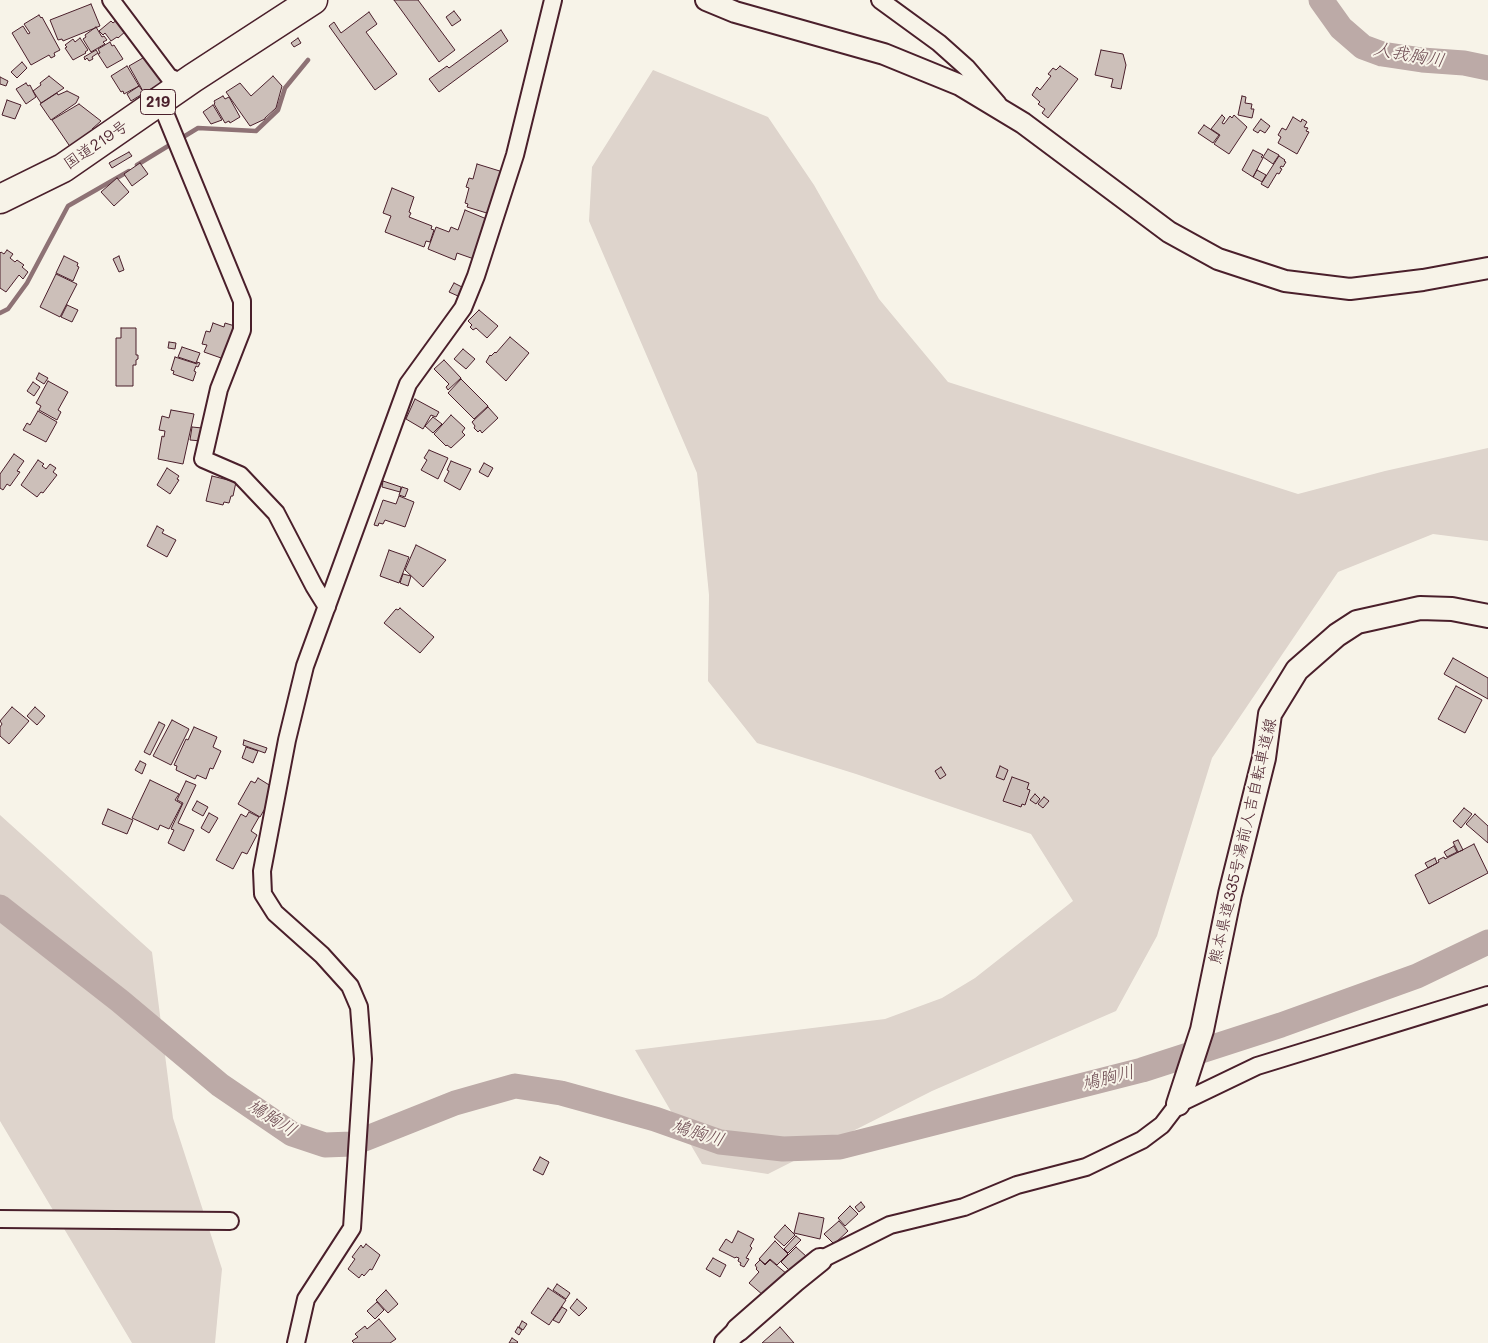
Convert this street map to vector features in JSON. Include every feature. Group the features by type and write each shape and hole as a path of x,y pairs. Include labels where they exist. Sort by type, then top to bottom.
{"highway":[{"name":"国道219号","path":"0,199 63,168 185,84 313,0"}],"main road":[{"name":"熊本県道335号湯前人吉自転車道線","path":"1178,1104 1202,1030 1230,894 1264,758 1270,714 1297,670 1337,635 1357,622 1420,608 1452,609 1488,616"},
{"path":"731,1336 820,1260"}],"street":[{"path":"112,0 170,77 185,84"},
{"path":"296,1343 306,1299 352,1228 363,1050 359,1007 350,986 322,955 275,913 263,894 262,871 287,740 306,666 408,384 463,308 476,276 515,155 552,0"},
{"path":"706,0 735,12 884,54 960,85 1023,123 1169,232 1226,262 1285,281 1350,289 1423,280 1488,268"},
{"path":"880,0 939,42 967,68 1004,111"},
{"path":"160,101 242,301 242,330 219,389 203,459 240,475 276,513 314,586 327,606"},
{"path":"820,1260 890,1225 964,1207 1017,1185 1086,1167 1142,1140 1162,1125 1178,1104 1257,1066 1488,995"},
{"path":"0,1219 230,1221"}],"shaded area":[{"path":"653,70 768,117 814,185 879,299 948,382 1298,494 1385,471 1488,448 1488,541 1433,534 1338,572 1212,758 1157,936 1116,1011 932,1091 768,1174 702,1164 635,1050 885,1019 942,998 975,978 1073,901 1031,834 856,774 757,743 708,681 709,595 697,473 589,221 592,167"},
{"path":"0,815 152,952 173,1118 222,1269 215,1343 132,1343 0,1121"}],"building":[{"path":"394,0 418,0 455,50 439,62"},
{"path":"91,4 100,26 63,41 62,39 58,40 50,20"},
{"path":"454,11 461,20 452,26 446,17"},
{"path":"369,12 377,24 366,32 397,74 375,90 329,26 334,22 341,33"},
{"path":"39,15 42,17 60,50 54,53 55,56 51,58 49,55 31,65 12,33 23,26 28,34 30,33 24,24"},
{"path":"118,19 126,31 111,41 105,33 103,35 99,31 111,21 113,23"},
{"path":"96,27 102,37 104,36 107,40 103,42 105,44 91,52 83,39 86,37 85,35"},
{"path":"501,30 508,41 439,92 429,79 447,66 449,68"},
{"path":"80,38 88,50 73,60 65,45 73,39 75,42"},
{"path":"298,38 301,43 294,47 291,43"},
{"path":"110,42 123,59 107,68 98,54 100,53 98,49"},
{"path":"96,50 98,53 92,57 93,59 89,61 87,58 85,60 84,57"},
{"path":"1101,50 1123,54 1126,65 1121,89 1111,87 1113,79 1095,75"},
{"path":"148,55 163,82 144,93 129,66"},
{"path":"22,62 27,68 17,78 11,72"},
{"path":"127,66 139,86 124,94 111,76"},
{"path":"1060,66 1078,79 1048,118 1042,113 1045,109 1038,104 1040,102 1032,95 1037,87 1040,90 1051,76 1048,74 1053,68 1056,70"},
{"path":"49,76 64,88 41,103 33,91"},
{"path":"273,76 282,86 276,108 265,119 250,126 226,92 240,83 251,96"},
{"path":"0,77 8,81 6,86 0,84"},
{"path":"26,83 28,86 30,85 36,97 26,104 16,89"},
{"path":"139,86 144,93 131,101 127,94"},
{"path":"67,91 79,97 76,103 51,120 40,104 57,93 58,95"},
{"path":"223,96 225,99 229,97 240,117 230,123 229,121 225,123 214,104 214,101"},
{"path":"1242,96 1246,97 1245,103 1252,104 1251,109 1254,109 1252,118 1238,115"},
{"path":"7,100 21,105 15,119 2,115"},
{"path":"79,104 101,121 92,129 94,131 71,148 52,120"},
{"path":"213,105 222,120 211,124 203,112"},
{"path":"1222,115 1225,118 1222,123 1224,124 1230,116 1232,118 1234,115 1247,127 1229,154 1214,144 1220,135 1211,129"},
{"path":"1293,117 1301,122 1302,119 1307,122 1304,127 1308,128 1306,131 1309,132 1297,154 1278,143 1281,137 1278,135 1282,128 1286,130"},
{"path":"1261,119 1270,126 1265,133 1260,130 1258,133 1253,130"},
{"path":"1204,125 1219,135 1213,143 1198,133"},
{"path":"1268,149 1279,155 1273,164 1263,157"},
{"path":"1253,150 1263,155 1261,157 1263,158 1253,177 1242,170"},
{"path":"129,152 132,156 112,168 109,163"},
{"path":"1279,156 1286,162 1283,167 1281,166 1280,168 1282,169 1279,174 1277,173 1268,188 1261,184"},
{"path":"140,163 148,174 132,186 124,174"},
{"path":"477,164 503,172 490,214 467,207 468,204 465,203 469,188 466,187 469,178 473,179"},
{"path":"1257,170 1266,175 1262,182 1253,177"},
{"path":"117,178 129,192 114,206 101,192"},
{"path":"392,188 414,197 409,217 432,226 431,229 434,230 430,242 426,241 424,247 385,232 391,216 383,213"},
{"path":"465,210 489,220 474,259 457,253 455,260 428,249 436,227 449,232 451,227 458,230"},
{"path":"7,250 13,254 10,258 24,265 22,267 28,272 23,279 19,275 6,292 0,288 0,253 4,254"},
{"path":"64,256 78,263 77,266 79,267 73,281 56,273"},
{"path":"119,256 124,270 119,272 113,259"},
{"path":"56,274 77,284 60,317 40,307"},
{"path":"454,283 462,287 458,296 449,292"},
{"path":"67,305 78,310 72,322 61,317"},
{"path":"479,310 498,326 487,338 476,328 473,330 470,327 472,325 468,321"},
{"path":"213,323 224,327 225,323 238,327 224,359 204,352 207,345 202,344 206,331 210,332"},
{"path":"121,328 136,328 136,355 138,355 138,359 136,360 136,365 133,365 133,386 116,386 116,338 121,338"},
{"path":"510,337 529,353 506,381 486,362 490,355 496,353"},
{"path":"169,342 176,343 175,349 168,348"},
{"path":"182,347 200,353 196,363 178,357"},
{"path":"463,349 475,359 466,369 454,359"},
{"path":"175,357 197,364 197,362 200,363 194,371 196,372 193,381 173,374 174,371 171,370"},
{"path":"444,360 461,378 448,390 446,387 449,384 434,369"},
{"path":"39,373 48,378 44,384 36,379"},
{"path":"461,379 488,406 474,419 448,393"},
{"path":"48,381 68,392 58,410 61,412 57,420 39,410 41,406 36,403"},
{"path":"33,382 40,387 34,396 27,391"},
{"path":"415,399 439,412 436,417 431,415 423,429 406,419"},
{"path":"488,407 498,418 482,433 480,430 478,432 472,422"},
{"path":"171,410 194,414 183,464 158,459 162,436 164,437 165,431 159,430 162,416 169,418"},
{"path":"38,411 57,422 46,442 23,430 27,423 30,425"},
{"path":"451,415 465,428 462,432 465,435 451,448 446,446 434,434"},
{"path":"433,417 442,424 433,433 425,426"},
{"path":"192,427 202,428 201,441 190,440"},
{"path":"429,450 448,458 438,479 421,470 427,460 424,458"},
{"path":"14,454 24,461 17,471 20,472 10,486 7,484 3,490 0,488 0,474"},
{"path":"38,460 44,464 42,466 46,469 50,464 56,468 53,472 57,475 43,493 41,492 37,497 21,485"},
{"path":"451,461 471,469 460,490 444,481"},
{"path":"484,463 493,468 488,477 479,472"},
{"path":"167,468 179,476 177,479 179,480 170,494 157,485"},
{"path":"212,476 236,482 233,496 231,496 229,503 224,502 223,505 206,501"},
{"path":"383,481 401,487 400,492 382,487"},
{"path":"402,487 408,489 405,497 399,495"},
{"path":"399,496 414,502 405,527 385,520 383,524 374,525 383,500 396,504"},
{"path":"157,526 164,530 162,533 176,540 167,557 147,546"},
{"path":"416,545 446,560 423,587 405,570"},
{"path":"389,550 409,557 399,583 380,576"},
{"path":"403,574 411,576 408,586 400,583"},
{"path":"400,608 434,637 420,653 384,623 396,609"},
{"path":"1453,658 1488,678 1488,699 1444,674"},
{"path":"1456,686 1482,700 1465,733 1438,719"},
{"path":"12,707 29,721 9,744 0,736 2,724 0,721"},
{"path":"35,707 45,716 37,725 27,716"},
{"path":"172,720 189,729 171,765 153,756"},
{"path":"159,722 165,725 150,755 144,752"},
{"path":"194,727 217,737 213,747 221,751 213,769 210,768 206,779 197,775 195,779 176,770 177,766 174,765"},
{"path":"244,740 267,748 265,753 243,745"},
{"path":"246,747 258,751 253,763 242,758"},
{"path":"140,761 146,764 142,774 135,770"},
{"path":"1000,766 1008,770 1004,780 996,777"},
{"path":"941,767 946,775 940,779 935,771"},
{"path":"1012,777 1029,783 1027,789 1030,790 1025,805 1022,804 1021,807 1003,801"},
{"path":"258,778 274,788 274,793 260,817 238,804 251,781 255,783"},
{"path":"150,780 179,794 175,800 182,804 169,829 160,825 158,830 132,818"},
{"path":"186,781 196,785 178,823 194,830 184,851 168,843 174,830 171,829 183,803 177,800"},
{"path":"1035,794 1040,799 1036,804 1030,800"},
{"path":"1044,797 1049,801 1043,808 1038,804"},
{"path":"197,801 208,807 203,816 192,810"},
{"path":"1464,808 1472,814 1461,828 1453,821"},
{"path":"108,809 133,820 127,834 102,824"},
{"path":"249,812 259,817 251,831 257,835 247,854 242,852 233,869 216,860 241,814 246,817"},
{"path":"209,813 218,818 209,833 201,828"},
{"path":"1475,814 1488,826 1488,843 1466,824"},
{"path":"1458,840 1463,850 1458,852 1453,842"},
{"path":"1474,844 1488,873 1429,904 1415,875 1439,862 1438,860 1444,857 1445,859"},
{"path":"1454,846 1457,852 1447,857 1444,852"},
{"path":"1435,858 1437,863 1428,868 1425,863"},
{"path":"540,1157 549,1162 543,1175 533,1170"},
{"path":"861,1202 865,1207 859,1212 855,1207"},
{"path":"850,1206 858,1214 845,1226 838,1218"},
{"path":"799,1213 824,1218 820,1239 794,1233"},
{"path":"839,1221 848,1231 834,1244 824,1234"},
{"path":"785,1225 795,1235 784,1246 774,1237"},
{"path":"738,1231 754,1239 750,1246 752,1248 746,1258 749,1259 744,1267 740,1265 739,1258 719,1250 726,1239 732,1243"},
{"path":"796,1236 801,1240 788,1253 784,1249"},
{"path":"775,1241 788,1254 777,1265 770,1259 765,1264 759,1259"},
{"path":"366,1244 380,1255 372,1270 370,1269 364,1276 362,1274 359,1278 348,1269 355,1259 352,1257 361,1245 363,1248"},
{"path":"796,1247 807,1257 792,1273 781,1262"},
{"path":"713,1258 726,1265 720,1277 706,1269"},
{"path":"760,1260 765,1265 770,1260 787,1274 763,1295 749,1283 759,1272 755,1265"},
{"path":"557,1284 570,1293 566,1299 553,1290"},
{"path":"548,1288 566,1300 549,1325 531,1313"},
{"path":"386,1290 398,1304 388,1313 376,1300"},
{"path":"577,1299 587,1308 579,1316 570,1308"},
{"path":"377,1302 384,1310 375,1319 367,1311"},
{"path":"562,1307 567,1310 559,1323 553,1320"},
{"path":"379,1319 396,1339 390,1343 354,1343 352,1341 358,1337 355,1334 365,1326 367,1329"},
{"path":"522,1321 527,1324 523,1330 519,1327"},
{"path":"518,1327 522,1330 519,1335 515,1332"},
{"path":"780,1327 794,1343 762,1343"},
{"path":"512,1338 518,1342 509,1343"}],"waterway":[{"name":"人我胸川","path":"1321,0 1341,28 1363,47 1382,54 1422,60 1464,63 1488,68"},
{"path":"180,139 198,128 256,131 278,110 285,88 308,60"},
{"path":"137,165 173,143"},
{"path":"0,313 8,309 27,283 68,206 129,171"},
{"name":"鳩胸川","path":"0,907 120,1001 220,1085 292,1134 325,1145 352,1144 455,1103 515,1086 561,1093 655,1119 720,1142 783,1149 840,1147 1142,1070 1281,1025 1417,976 1488,942"}]}
